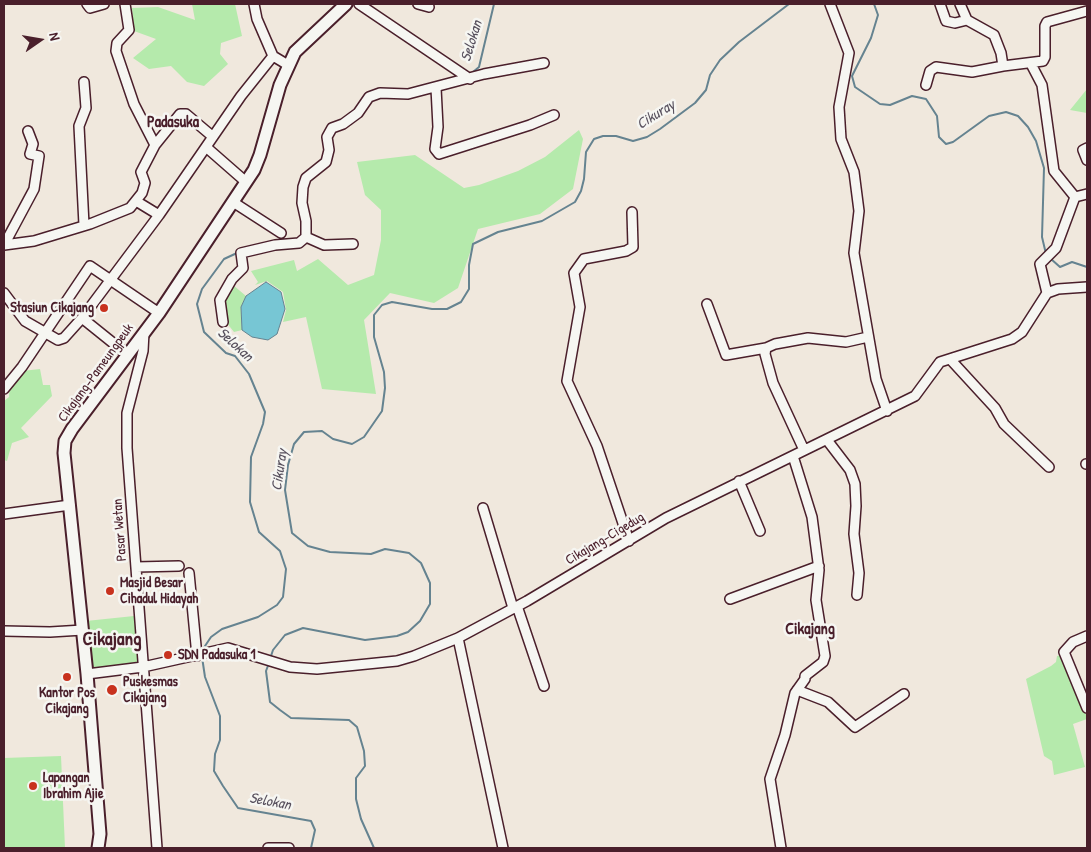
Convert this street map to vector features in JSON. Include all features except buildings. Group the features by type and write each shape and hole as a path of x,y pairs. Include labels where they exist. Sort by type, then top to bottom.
{"main road":[{"name":"Cikajang-Pameungpeuk","path":"98,848 100,834 83,630 64,452 66,441 72,429 158,313 246,182 260,155 288,65 300,46 346,4"}],"street":[{"path":"86,4 90,8 104,4"},
{"path":"125,4 129,30 118,43 116,51 136,109 155,145"},
{"path":"254,4 257,19 273,56 288,65"},
{"path":"359,4 467,77"},
{"path":"418,4 429,7"},
{"path":"830,4 849,53 839,107 842,143 853,168 859,207 853,250 876,379 887,411"},
{"path":"940,4 946,20 955,23 967,20"},
{"path":"960,4 967,20 994,34 1002,53 1003,66"},
{"path":"926,85 930,71 936,67 972,72 1043,61 1045,57 1045,26 1047,22 1087,11"},
{"path":"4,293 25,321 61,339 82,318 111,280 206,148 212,136 273,56"},
{"path":"223,322 220,300 232,279 244,268 241,253 275,245 299,243 306,237 306,221 302,203 306,178 326,162 329,150 328,137 332,128 343,124 358,113 369,97 380,93 408,94 436,88 467,77 544,64"},
{"path":"1031,64 1042,84 1054,170 1075,197"},
{"path":"84,82 86,108 80,126 84,225"},
{"path":"436,88 438,127 435,149 439,154 530,126 554,115"},
{"path":"4,245 34,241 130,208 136,202 146,184 141,172 155,145 180,114 186,114 212,136"},
{"path":"4,245 34,189 39,156 30,154 32,144 28,131"},
{"path":"206,148 246,182"},
{"path":"1087,148 1083,150 1087,160"},
{"path":"1087,193 1075,197 1048,257 1039,268 1047,293 1058,289 1087,287"},
{"path":"136,202 158,215"},
{"path":"233,202 281,234"},
{"path":"629,541 597,446 567,381 580,307 574,273 584,258 630,250 634,242 632,212"},
{"path":"306,237 324,245 353,244"},
{"path":"4,389 21,369 90,266 158,313"},
{"name":"Cikajang-Cigedug","path":"87,674 143,668 228,648 290,667 317,670 345,668 397,661 458,638 515,607 666,518 887,411 919,392 940,362 1012,339 1022,332 1047,293"},
{"path":"707,304 726,355 766,348 775,344 804,338 846,342 868,337"},
{"path":"82,318 128,355"},
{"name":"Pasar Wetan","path":"144,332 143,351 130,396 126,430 157,848"},
{"path":"766,348 765,354 773,383 804,450"},
{"path":"950,359 995,408 1004,424 1049,466"},
{"path":"827,440 850,470 855,484 854,534 859,573 857,595"},
{"path":"781,848 770,779 785,735 792,700 805,676 823,662 826,656 815,595 819,566 812,517 793,456"},
{"path":"739,481 760,531"},
{"path":"4,514 70,505"},
{"path":"483,508 515,607 544,686"},
{"path":"136,568 179,566"},
{"path":"730,599 819,566"},
{"path":"189,573 200,655"},
{"path":"4,630 50,632 83,630"},
{"path":"1087,636 1073,642 1064,652 1087,708"},
{"path":"458,638 503,848"},
{"path":"797,690 828,702 855,727 904,694"},
{"path":"268,848 289,848"}],"green space":[{"path":"192,4 235,4 242,36 221,43 220,54 228,64 204,86 187,82 171,66 149,69 133,58 156,39 134,31 132,8 158,7 195,20"},
{"path":"1087,89 1087,113 1070,110"},
{"path":"579,130 583,139 573,189 540,214 478,229 458,288 434,303 390,293 364,320 376,394 322,389 306,317 283,322 286,310 283,292 267,281 255,285 258,282 251,271 294,260 297,271 318,259 348,285 374,275 381,240 381,210 365,195 357,162 415,155 464,188 479,185 518,171 545,157"},
{"path":"233,285 246,296 241,307 242,330 234,332 222,317 224,301"},
{"path":"40,369 43,385 50,385 52,396 21,428 29,437 12,443 7,461 4,460 4,401 9,397 10,381 22,371"},
{"path":"134,616 139,663 92,668 86,621"},
{"path":"1061,655 1087,710 1087,719 1073,724 1085,767 1054,775 1052,761 1044,756 1026,679 1051,666 1056,662 1057,656"},
{"name":"Lapangan Ibrahim Ajie","path":"61,756 65,848 4,848 4,758"}],"water":[{"path":"266,282 281,292 285,309 277,334 268,340 252,337 242,330 241,307 246,296"}],"waterway":[{"name":"Selokan","path":"473,72 479,67 494,4"},
{"name":"Cikuray","path":"270,659 273,650 285,635 303,628 365,640 397,636 408,632 420,621 430,604 430,583 421,563 409,553 385,549 371,554 330,552 308,546 292,533 285,490 288,465 294,444 304,432 322,431 333,439 352,444 364,437 382,411 385,388 384,372 374,337 374,315 382,305 392,302 432,309 447,309 461,302 469,289 469,265 473,244 498,232 542,221 575,202 581,191 584,179 586,152 594,139 603,136 616,136 633,141 647,137 660,129 695,103 706,90 710,75 720,60 739,42 789,4"},
{"name":"Cikuray","path":"874,4 878,15 871,38 852,76 855,87 880,104 890,105 912,96 926,99 937,116 939,137 946,144 953,142 989,116 1006,112 1018,116 1028,127 1036,141 1044,168 1042,237 1046,254"},
{"name":"Selokan","path":"201,652 211,637 222,629 258,617 277,605 283,597 286,569 280,551 259,532 250,502 251,457 263,424 265,412 249,374 235,356 226,353 204,332 197,304 202,289 224,259 237,253"},
{"name":"Cikuray","path":"1051,259 1060,267 1072,262 1087,267"},
{"name":"Selokan","path":"202,657 205,677 220,716 220,740 215,754 214,771 238,808 311,821 315,830 311,848"},
{"name":"Cikuray","path":"269,663 266,671 270,702 280,710 291,718 349,720 357,727 364,751 365,766 356,778 356,799 361,819 374,848"}],"place":[{"name":"Stasiun Cikajang","path":"104,308"},
{"name":"Masjid Besar Cihadul Hidayah","path":"110,591"},
{"name":"SDN Padasuka 1","path":"168,655"},
{"name":"Kantor Pos Cikajang","path":"67,677"},
{"name":"Puskesmas Cikajang","path":"112,690"},
{"name":"Lapangan Ibrahim Ajie","path":"33,786"}],"district":[{"name":"Padasuka","path":"173,123"},
{"name":"Cikajang","path":"810,630"},
{"name":"Cikajang","path":"112,640"}]}
